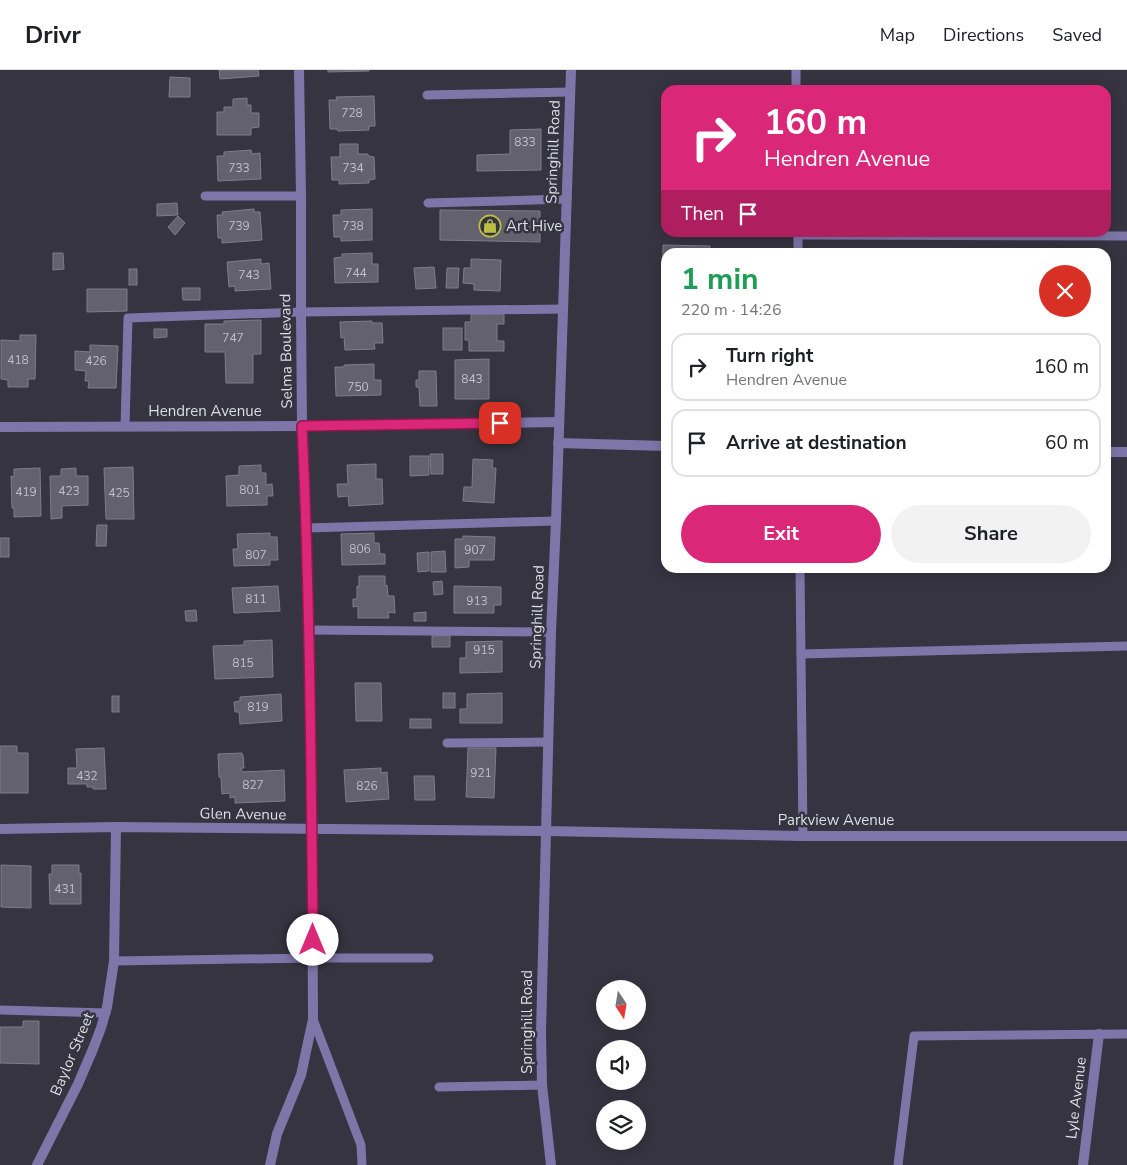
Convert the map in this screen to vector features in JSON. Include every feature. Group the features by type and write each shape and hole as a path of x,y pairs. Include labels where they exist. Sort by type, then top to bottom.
{"street":[{"name":"Selma Boulevard","path":"270,1165 277,1134 300,1075 313,1019 309,630 302,426 299,70"},
{"name":"Springhill Road","path":"551,1165 542,1085 541,1033 551,632 571,70"},
{"name":"Hendren Avenue","path":"0,427 302,426 559,422"},
{"path":"558,443 661,446"},
{"path":"1111,452 1127,452"},
{"name":"Glen Avenue","path":"0,828 116,827 546,832"},
{"name":"Baylor Street","path":"37,1165 78,1084 106,1013 114,962 116,827"},
{"name":"Parkview Avenue","path":"546,832 803,836 1127,836"},
{"name":"Lyle Avenue","path":"1083,1165 1099,1034"}],"lane":[{"path":"796,70 796,85"},
{"path":"427,95 570,92"},
{"path":"205,196 301,196"},
{"path":"428,203 567,199"},
{"path":"1111,236 1127,236"},
{"path":"126,426 128,318 301,312 563,309"},
{"path":"306,528 556,521"},
{"path":"800,573 803,836"},
{"path":"309,630 551,632"},
{"path":"801,654 1127,646"},
{"path":"447,743 548,742"},
{"path":"114,962 429,958"},
{"path":"0,1010 106,1013"},
{"path":"313,1019 361,1145 362,1165"},
{"path":"898,1165 914,1036 1127,1034"},
{"path":"439,1087 542,1085"}],"building":[{"path":"219,70 258,70 259,76 220,79"},
{"path":"328,70 369,70 369,71 328,72"},
{"path":"170,77 190,78 190,97 169,97"},
{"path":"374,96 375,126 369,126 369,130 338,131 337,129 330,129 329,100 337,100 336,97"},
{"path":"247,98 247,105 251,105 251,113 259,113 259,127 251,128 251,135 217,135 217,112 224,112 224,107 233,107 233,99"},
{"path":"541,129 541,170 477,171 477,155 510,154 510,130"},
{"path":"340,144 358,144 358,154 368,154 368,156 374,157 375,179 369,180 369,183 339,184 339,180 332,180 331,157 340,157"},
{"path":"251,150 252,154 260,153 261,179 218,181 217,156 224,156 224,152"},
{"path":"177,203 178,215 157,216 157,204"},
{"path":"254,209 254,212 260,212 262,240 222,243 222,238 218,238 217,215 223,215 222,212"},
{"path":"372,209 372,240 341,241 341,237 334,237 333,215 341,215 341,210"},
{"name":"Art Hive","path":"440,210 540,211 540,242 440,240"},
{"path":"178,216 185,223 175,235 168,227"},
{"path":"663,245 710,246 710,248 663,248"},
{"path":"53,253 63,253 64,269 53,270"},
{"path":"372,253 372,264 378,264 378,282 335,283 334,258 342,257 342,254"},
{"path":"261,259 261,264 269,263 271,289 235,291 235,286 229,287 227,262"},
{"path":"471,259 501,260 500,291 474,290 474,284 463,283 464,268 471,268"},
{"path":"434,267 436,288 416,289 414,268"},
{"path":"447,268 459,268 458,288 446,288"},
{"path":"129,269 137,269 137,285 129,285"},
{"path":"182,288 200,288 200,300 183,300"},
{"path":"87,289 127,289 127,311 87,312"},
{"path":"471,314 504,314 504,324 497,324 497,341 504,341 504,351 469,351 469,340 465,340 465,322 471,322"},
{"path":"261,320 261,354 253,354 253,383 226,383 225,352 205,352 205,324 224,324 224,321"},
{"path":"372,321 372,323 382,323 383,343 374,343 375,349 345,350 344,337 341,338 340,322"},
{"path":"443,328 462,328 462,350 443,350"},
{"path":"154,329 167,329 167,337 154,338"},
{"path":"20,335 36,335 35,379 28,379 28,387 8,387 8,380 1,379 1,340 20,341"},
{"path":"90,345 118,346 116,388 88,388 89,381 85,381 86,371 75,370 75,351 90,352"},
{"path":"489,359 489,399 455,399 455,360"},
{"path":"374,364 374,380 381,380 381,395 336,396 335,367"},
{"path":"419,371 436,371 437,406 420,406 419,387 416,387 416,380 419,380"},
{"path":"430,454 443,454 443,474 431,474"},
{"path":"410,456 429,456 429,475 410,476"},
{"path":"473,459 493,460 492,468 496,468 494,503 463,501 464,487 472,487"},
{"path":"376,464 376,479 382,479 383,504 349,506 348,496 338,497 337,484 348,484 347,465"},
{"path":"261,465 261,473 266,473 266,485 272,484 273,496 267,496 267,505 227,506 226,476 239,475 239,466"},
{"path":"133,467 134,519 106,519 104,468"},
{"path":"40,468 41,516 14,517 11,476 14,477 14,469"},
{"path":"76,468 76,476 88,476 88,505 62,506 62,518 51,519 50,476 61,476 61,469"},
{"path":"97,525 107,525 106,546 96,546"},
{"path":"270,533 270,537 277,537 278,560 270,560 270,565 234,566 233,549 238,549 237,534"},
{"path":"374,533 374,543 379,543 380,554 385,554 385,564 342,565 341,534"},
{"path":"463,536 495,537 494,560 469,560 469,567 455,568 455,539 463,539"},
{"path":"0,538 9,538 9,557 0,557"},
{"path":"445,551 446,572 431,572 431,552"},
{"path":"429,552 429,571 418,572 417,553"},
{"path":"359,576 385,576 388,596 394,596 395,613 388,612 389,618 358,618 358,606 353,607 353,599 357,599"},
{"path":"442,581 443,594 434,595 433,582"},
{"path":"278,586 280,611 234,613 232,588"},
{"path":"454,586 501,587 501,605 494,605 494,613 454,613"},
{"path":"196,610 197,621 186,621 185,611"},
{"path":"426,612 426,621 414,621 414,613"},
{"path":"450,635 450,647 432,647 432,636"},
{"path":"272,640 273,677 215,679 213,646 244,645 244,641"},
{"path":"502,641 502,672 460,673 460,658 466,658 466,642"},
{"path":"355,683 381,683 382,721 356,721"},
{"path":"443,693 455,693 455,708 443,708"},
{"path":"502,693 502,723 460,723 460,709 467,709 467,694"},
{"path":"281,694 282,721 240,724 239,712 235,712 234,702 240,701 240,697"},
{"path":"112,696 119,696 119,712 112,712"},
{"path":"410,719 431,719 431,728 410,728"},
{"path":"0,746 17,746 17,753 28,753 28,793 0,793"},
{"path":"104,748 106,789 93,789 93,787 87,787 87,784 68,784 68,768 77,768 76,749"},
{"path":"468,748 496,748 494,798 466,797"},
{"path":"242,753 244,768 241,768 242,772 284,770 285,801 235,803 235,797 230,798 230,793 222,794 218,754"},
{"path":"381,768 381,773 387,772 389,799 346,802 344,770"},
{"path":"414,776 434,776 435,800 415,800"},
{"path":"1,865 31,866 31,908 1,907"},
{"path":"52,865 79,865 79,873 81,873 81,904 50,904 49,874 52,874"},
{"path":"23,1021 39,1021 39,1064 0,1063 0,1027 23,1027"}],"place":[{"name":"Art Hive","path":"490,226"}],"route":[{"path":"313,940 309,630 302,426 500,423"}]}
